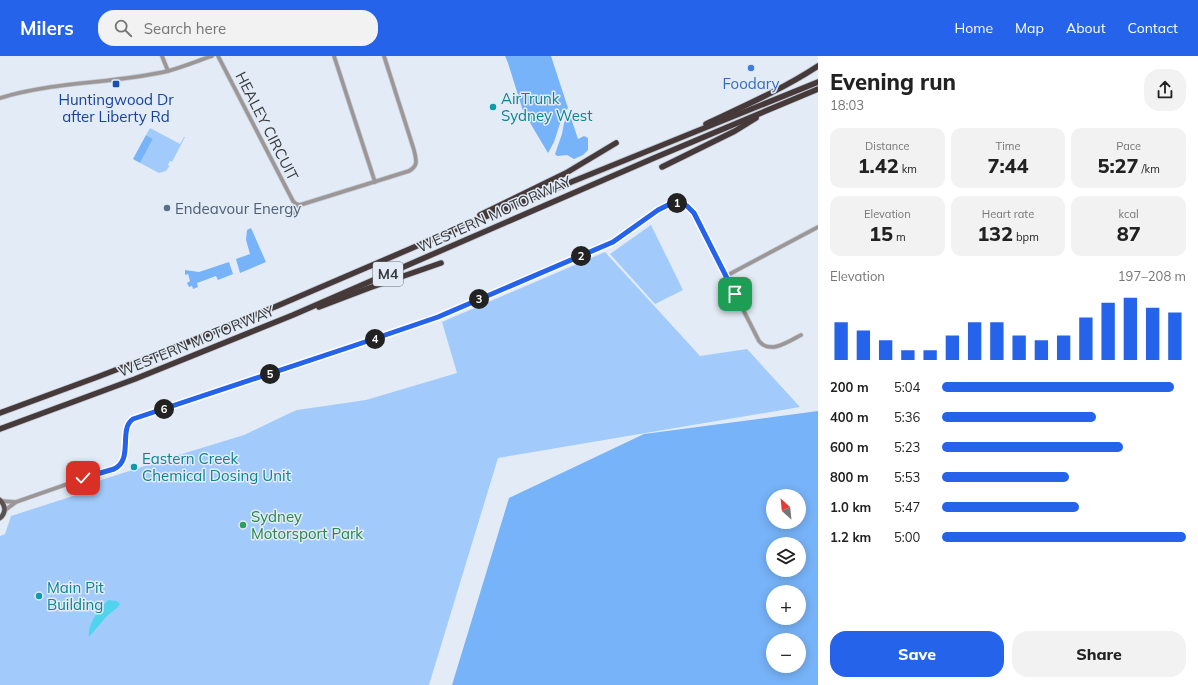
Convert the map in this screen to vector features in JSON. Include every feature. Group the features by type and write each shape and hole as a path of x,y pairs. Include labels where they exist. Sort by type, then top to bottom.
{"highway":[{"path":"681,138 706,124 797,80 818,66"},
{"name":"WESTERN MOTORWAY","path":"0,413 201,337 475,221 818,82"},
{"name":"WESTERN MOTORWAY","path":"0,429 128,382 294,315 654,158 818,89"},
{"path":"662,167 735,131 772,108"},
{"path":"475,221 477,217 566,173 616,143"},
{"path":"294,315 330,304 441,263"}],"main road":[{"path":"0,518 4,511 4,506 1,501"}],"street":[{"path":"162,56 168,71"},
{"path":"0,98 33,89 168,71 212,56"},
{"name":"HEALEY CIRCUIT","path":"218,56 293,201 298,205"},
{"path":"334,56 375,182"},
{"path":"294,214 298,205 304,205 409,171 416,166 384,56"},
{"path":"4,511 16,502 119,466 124,454 128,424 133,419 438,317 613,242 658,210 674,203 687,206 694,213 762,345 776,347 801,335"},
{"path":"726,276 818,228"},
{"path":"1,501 16,502"}],"shaded area":[{"path":"505,56 551,56 568,108 563,114 554,142 548,153 523,111"},
{"path":"569,112 578,139 584,136 588,138 588,150 583,155 574,159 567,155 557,156 555,154 564,123"},
{"path":"150,128 180,144 185,137 172,162 170,161 168,165 169,166 171,164 166,171 159,173 140,163 153,139 146,135"},
{"path":"146,135 153,139 140,163 133,159"},
{"path":"651,225 683,290 655,304 610,254"},
{"path":"251,228 266,262 240,273 236,259 250,254 246,240 247,230"},
{"name":"Sydney Motorsport Park","path":"605,252 700,356 747,349 800,407 498,458 429,685 0,685 0,536 5,534 11,516 76,495 74,489 244,435 297,410 366,400 457,373 442,322"},
{"path":"229,262 233,274 218,280 216,276 197,283 198,287 193,289 192,286 189,287 187,283 190,281 188,274 185,275 185,270 199,272"},
{"path":"818,411 818,685 452,685 509,498 644,434"},
{"path":"108,600 117,601 120,604 107,616 89,637 92,621"}],"place":[{"name":"Foodary","path":"751,68"},
{"name":"Huntingwood Dr after Liberty Rd","path":"116,84"},
{"name":"AirTrunk Sydney West","path":"493,107"},
{"name":"Endeavour Energy","path":"167,208"},
{"name":"Eastern Creek Chemical Dosing Unit","path":"134,467"},
{"name":"Sydney Motorsport Park","path":"243,525"},
{"name":"Main Pit Building","path":"39,596"}],"route":[{"path":"83,478 114,469 121,464 124,454 128,424 133,419 438,317 613,242 666,205 679,203 687,206 694,213 735,294"}]}
